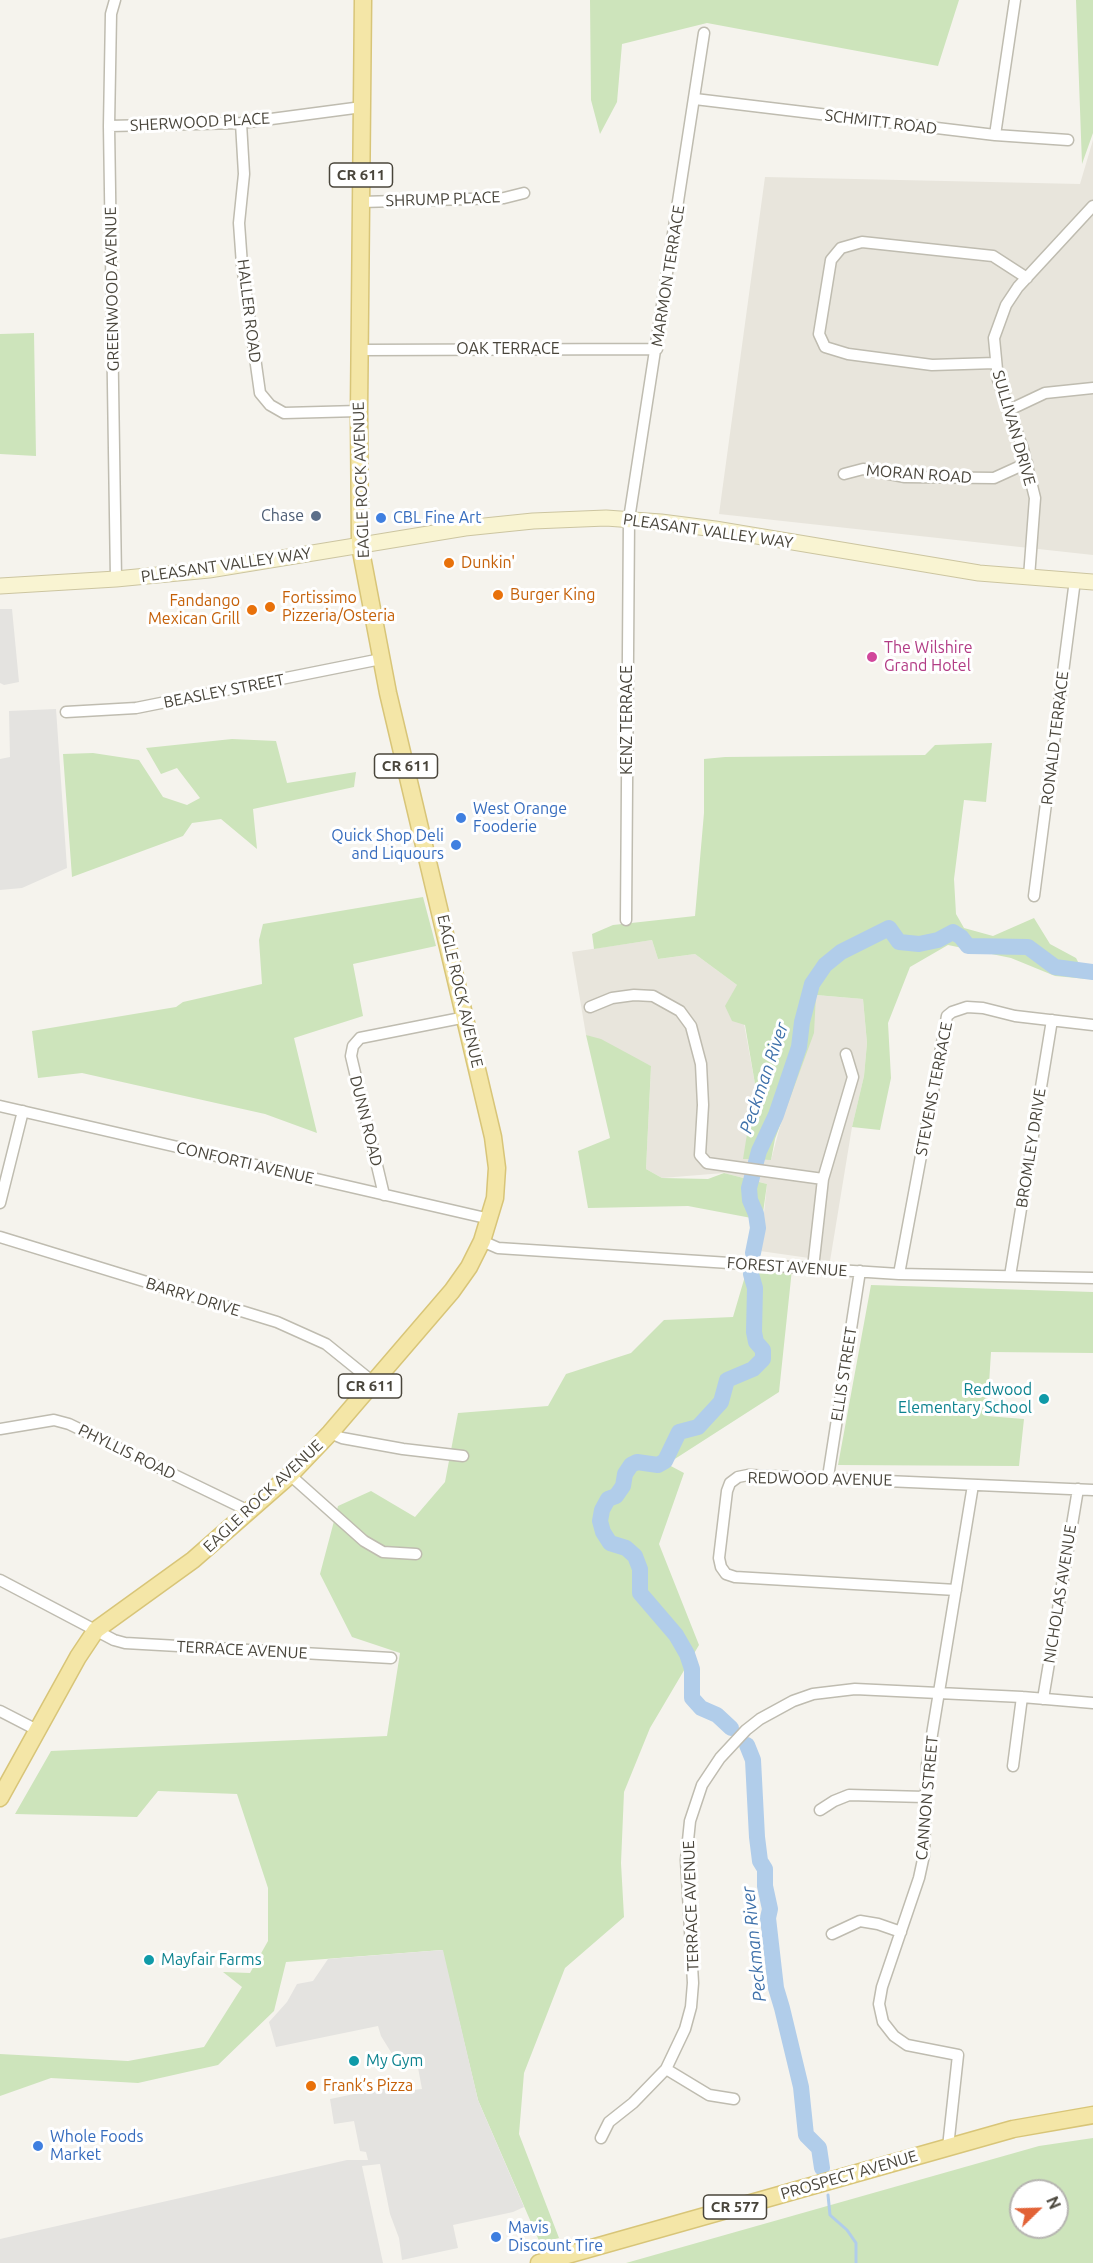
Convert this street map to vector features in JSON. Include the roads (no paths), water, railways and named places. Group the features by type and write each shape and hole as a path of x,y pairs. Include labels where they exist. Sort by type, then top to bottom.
{"main road":[{"name":"EAGLE ROCK AVENUE","path":"0,1798 78,1657 96,1630 193,1560 290,1475 330,1433 452,1291 469,1268 490,1219 497,1183 496,1152 381,659 360,546 363,0"},
{"name":"PLEASANT VALLEY WAY","path":"0,586 116,579 208,570 465,528 533,521 629,519 715,529 979,573 1093,582"},
{"name":"PROSPECT AVENUE","path":"539,2263 1013,2129 1093,2115"}],"street":[{"name":"GREENWOOD AVENUE","path":"115,0 111,14 109,126 116,579"},
{"path":"995,135 1015,0"},
{"name":"MARMON TERRACE","path":"629,519 704,33"},
{"name":"SCHMITT ROAD","path":"695,99 995,135 1068,140"},
{"name":"SHERWOOD PLACE","path":"109,126 241,123 362,107"},
{"name":"HALLER ROAD","path":"241,123 244,174 240,233 242,265 260,393 270,405 284,413 359,411"},
{"name":"SHRUMP PLACE","path":"361,202 504,198 524,193"},
{"name":"SULLIVAN DRIVE","path":"1029,577 1035,498 1027,464 998,380 994,338 1006,305 1027,278 1093,206"},
{"path":"995,363 932,365 848,354 825,346 819,334 831,260 841,248 862,242 993,256 1027,278"},
{"name":"OAK TERRACE","path":"360,350 657,349"},
{"path":"1009,410 1045,393 1093,388"},
{"name":"MORAN ROAD","path":"844,474 863,469 905,477 994,478 1027,464"},
{"name":"KENZ TERRACE","path":"626,920 629,519"},
{"name":"RONALD TERRACE","path":"1034,896 1076,580"},
{"name":"BEASLEY STREET","path":"66,712 136,708 381,659"},
{"path":"590,1007 612,998 634,995 653,996 680,1011 691,1026 701,1064 703,1105 700,1155 703,1160 711,1165 823,1179"},
{"name":"STEVENS TERRACE","path":"899,1274 947,1016 967,1007 1015,1016 1093,1025"},
{"name":"DUNN ROAD","path":"384,1195 351,1056 353,1046 360,1038 466,1017"},
{"name":"BROMLEY DRIVE","path":"1010,1276 1052,1020"},
{"path":"813,1268 823,1179 853,1077 846,1054"},
{"name":"CONFORTI AVENUE","path":"0,1106 490,1219"},
{"path":"0,1203 23,1111"},
{"name":"BARRY DRIVE","path":"0,1237 278,1322 326,1344 373,1383"},
{"name":"FOREST AVENUE","path":"482,1242 498,1248 899,1274 1093,1278"},
{"name":"ELLIS STREET","path":"828,1478 860,1271"},
{"name":"PHYLLIS ROAD","path":"0,1429 54,1420 69,1424 249,1511"},
{"path":"330,1433 342,1438 393,1447 464,1456"},
{"path":"290,1475 364,1541 383,1552 416,1554"},
{"name":"REDWOOD AVENUE","path":"956,1590 726,1574 718,1558 730,1483 738,1477 748,1475 1093,1490"},
{"name":"CANNON STREET","path":"948,2147 958,2055 907,2045 894,2036 883,2022 879,2004 882,1988 919,1878 924,1855 927,1765 973,1485"},
{"name":"NICHOLAS AVENUE","path":"1043,1699 1078,1489"},
{"name":"TERRACE AVENUE","path":"0,1580 125,1643 391,1659"},
{"name":"TERRACE AVENUE","path":"601,2138 609,2122 633,2103 666,2068 685,2029 693,1983 686,1860 690,1821 702,1785 720,1758 746,1730 760,1719 793,1701 813,1694 855,1689 1022,1697 1093,1703"},
{"path":"1013,1766 1022,1697"},
{"path":"0,1711 37,1730"},
{"path":"820,1810 849,1795 925,1797"},
{"path":"832,1934 860,1921 901,1932"},
{"path":"666,2068 709,2095 734,2099"}],"waterway":[{"name":"Peckman River","path":"753,1253 758,1228 749,1188 759,1151 776,1115 799,1047 802,1022 812,984 825,965 841,952 889,928 899,942 919,944 938,940 953,932 961,937 968,946 1028,947 1055,967 1093,972"},
{"name":"Peckman River","path":"731,1728 717,1715 701,1708 692,1698 692,1669 687,1654 676,1635 640,1593 640,1569 635,1556 626,1548 610,1543 603,1532 600,1521 602,1510 608,1499 616,1496 623,1486 625,1474 631,1465 637,1462 658,1465 665,1461 679,1432 698,1427 721,1402 727,1380 753,1369 763,1359 763,1350 756,1342 754,1332 755,1288 751,1274"},
{"name":"Peckman River","path":"747,1745 753,1760 757,1837 760,1861 765,1869 776,1988 801,2087 806,2135 819,2148 822,2168"},
{"name":"Peckman River","path":"828,2195 830,2215 847,2230 856,2243 856,2263"}],"place":[{"name":"Chase","path":"316,516"},
{"name":"CBL Fine Art","path":"381,518"},
{"name":"Dunkin'","path":"449,563"},
{"name":"Burger King","path":"498,595"},
{"name":"Fortissimo Pizzeria/Osteria","path":"270,607"},
{"name":"Fandango Mexican Grill","path":"252,610"},
{"name":"The Wilshire Grand Hotel","path":"872,657"},
{"name":"West Orange Fooderie","path":"461,818"},
{"name":"Quick Shop Deli and Liquours","path":"456,845"},
{"name":"Redwood Elementary School","path":"1044,1399"},
{"name":"Mayfair Farms","path":"149,1960"},
{"name":"My Gym","path":"354,2061"},
{"name":"Frank’s Pizza","path":"311,2086"},
{"name":"Whole Foods Market","path":"38,2146"},
{"name":"Mavis Discount Tire","path":"496,2237"}]}
